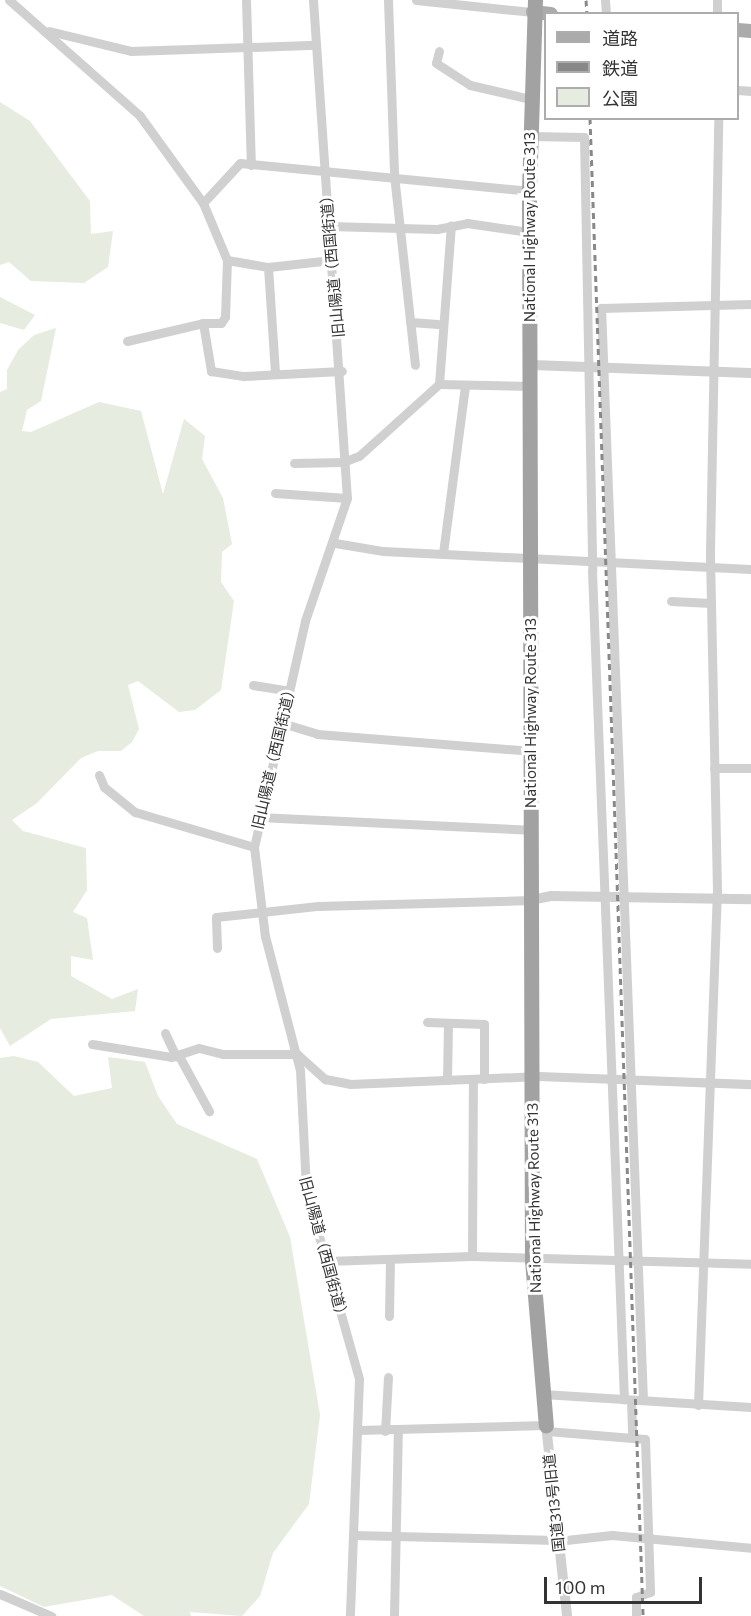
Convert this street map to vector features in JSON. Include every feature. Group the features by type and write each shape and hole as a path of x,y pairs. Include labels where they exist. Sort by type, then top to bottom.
{"highway":[{"name":"National Highway Route 313","path":"534,6 529,191 532,365 532,1260 546,1428"}],"street":[{"path":"9,0 49,31 140,116 203,203 227,260 225,317 221,323 203,323 126,341"},
{"path":"246,0 251,165"},
{"name":"旧山陽道（西国街道）","path":"313,0 324,169 342,371 348,461 347,498 336,543 305,621 258,817 254,847 260,913 297,1054 303,1170 359,1379 351,1616"},
{"path":"388,0 394,175 415,365"},
{"path":"416,0 534,6"},
{"path":"49,31 131,51 316,45"},
{"path":"439,51 436,63 470,85 530,99"},
{"path":"698,1405 716,898 710,568 716,372 718,120"},
{"path":"530,136 584,137 591,562 608,1079 627,1400 632,1438"},
{"path":"203,203 235,164 394,175 529,191"},
{"path":"329,226 451,225 530,232"},
{"path":"294,463 348,461 439,384 451,225"},
{"path":"227,260 268,267 332,260"},
{"path":"268,267 275,372"},
{"path":"643,1400 641,1261 630,1080 613,565 604,369 605,304 751,304"},
{"path":"410,322 438,324"},
{"path":"203,323 214,374 342,371"},
{"path":"532,365 751,373"},
{"path":"439,384 465,387 532,386"},
{"path":"443,553 465,387"},
{"path":"275,493 347,498"},
{"path":"336,543 613,565 751,569"},
{"path":"671,601 711,603"},
{"path":"253,686 290,691"},
{"path":"282,723 317,734 531,751"},
{"path":"714,768 751,768"},
{"path":"99,776 104,788 135,812 254,847"},
{"path":"258,817 531,830"},
{"path":"217,948 216,917 318,906 603,897 751,899"},
{"path":"427,1022 484,1024 484,1079"},
{"path":"447,1080 448,1023"},
{"path":"165,1033 209,1111"},
{"path":"92,1044 177,1056 199,1048 230,1055 297,1054 324,1079 350,1084 533,1076 751,1084"},
{"path":"472,1256 473,1080"},
{"path":"327,1261 472,1256 532,1260 751,1264"},
{"path":"389,1316 390,1259"},
{"path":"385,1431 388,1377"},
{"path":"543,1394 751,1407"},
{"path":"358,1430 546,1428 645,1440 650,1592 636,1597 636,1616"},
{"name":"国道313号旧道","path":"546,1428 567,1616"},
{"path":"394,1616 399,1431"},
{"path":"354,1535 647,1537 751,1548"},
{"path":"0,1594 51,1616"}],"green space":[{"path":"0,102 30,121 90,201 91,234 113,231 108,267 84,283 31,281 9,262 0,265"},
{"path":"0,297 35,315 24,330 0,323"},
{"path":"56,328 41,401 27,410 22,431 31,432 99,402 141,411 163,494 184,419 205,436 202,459 223,498 232,544 222,552 221,582 234,601 221,690 195,710 179,712 138,681 128,685 139,729 132,742 121,751 98,751 81,758 37,803 12,820 23,831 86,848 87,890 73,912 87,918 93,960 71,956 71,976 112,999 138,989 135,1011 51,1019 10,1046 0,1028 0,392 7,389 7,370 18,350 34,335"},
{"path":"14,1056 38,1062 74,1096 112,1088 108,1057 145,1062 158,1096 177,1124 257,1159 290,1237 320,1415 309,1504 273,1553 260,1596 242,1616 190,1612 191,1616 144,1616 112,1595 44,1607 0,1586 0,1058"}],"railway":[{"path":"586,0 587,12"},
{"path":"590,120 643,1616"}]}
